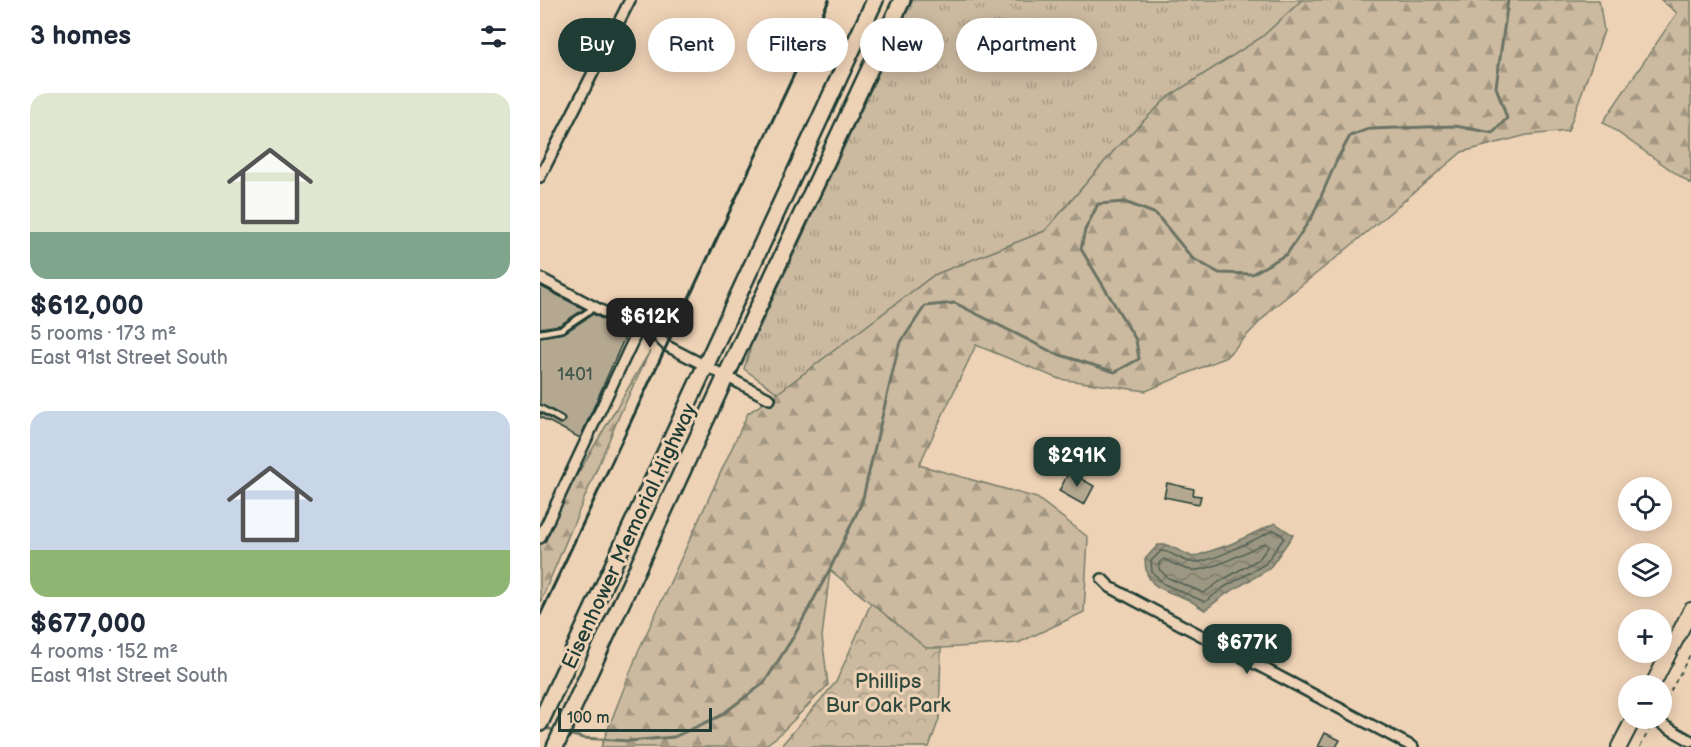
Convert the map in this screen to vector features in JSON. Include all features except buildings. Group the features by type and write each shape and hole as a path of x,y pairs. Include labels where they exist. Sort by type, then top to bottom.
{"main road":[{"name":"Eisenhower Memorial Highway","path":"540,723 875,0"},
{"name":"Eisenhower Memorial Highway","path":"555,747 902,0"}],"street":[{"path":"540,177 630,0"},
{"path":"540,278 638,330 658,338 667,346 770,399"},
{"path":"540,538 638,330"},
{"path":"1102,579 1110,587 1134,600 1413,747"},
{"path":"1658,675 1691,610"},
{"path":"1619,747 1628,729"},
{"path":"1669,729 1691,741"}],"lane":[{"path":"540,333 562,329 595,307"},
{"path":"540,408 561,420"}],"path":[{"path":"1672,688 1691,653"},
{"path":"1640,747 1648,729"}],"green space":[{"path":"913,0 1302,0 1262,37 1168,97 1118,146 1045,231 934,275 778,393 744,369 751,346 879,72 944,72 944,18 905,18"},
{"path":"1302,0 1599,0 1604,31 1568,131 1527,135 1462,152 1274,307 1226,357 1146,391 1059,379 976,345 919,465 1037,498 1088,537 1084,612 1018,643 927,649 830,570 822,637 828,685 778,736 763,747 601,747 638,652 748,413 770,399 934,275 1045,231 1118,146 1168,97 1262,37"},
{"path":"1661,0 1691,0 1691,184 1603,122 1677,13"},
{"path":"650,351 620,414 540,603 540,538"},
{"name":"Phillips Bur Oak Park","path":"871,603 926,648 941,648 939,719 929,747 780,747 836,682"}],"water":[{"path":"1275,523 1293,535 1269,569 1226,594 1205,610 1189,600 1158,587 1149,577 1145,559 1158,545 1167,545 1193,557 1231,544"}],"waterway":[{"path":"568,734 583,738 629,741 674,737 720,716 764,683 794,636 862,502 899,345 925,306 955,303 1054,353 1115,372 1139,359 1136,340 1081,249 1085,230 1098,204 1125,202 1156,214 1192,258 1219,273 1252,274 1287,254 1313,215 1350,136 1369,129 1455,126 1493,133 1507,118 1496,87 1508,0"},
{"path":"541,727 558,731"}],"railway":[{"path":"540,615 829,0"}]}
